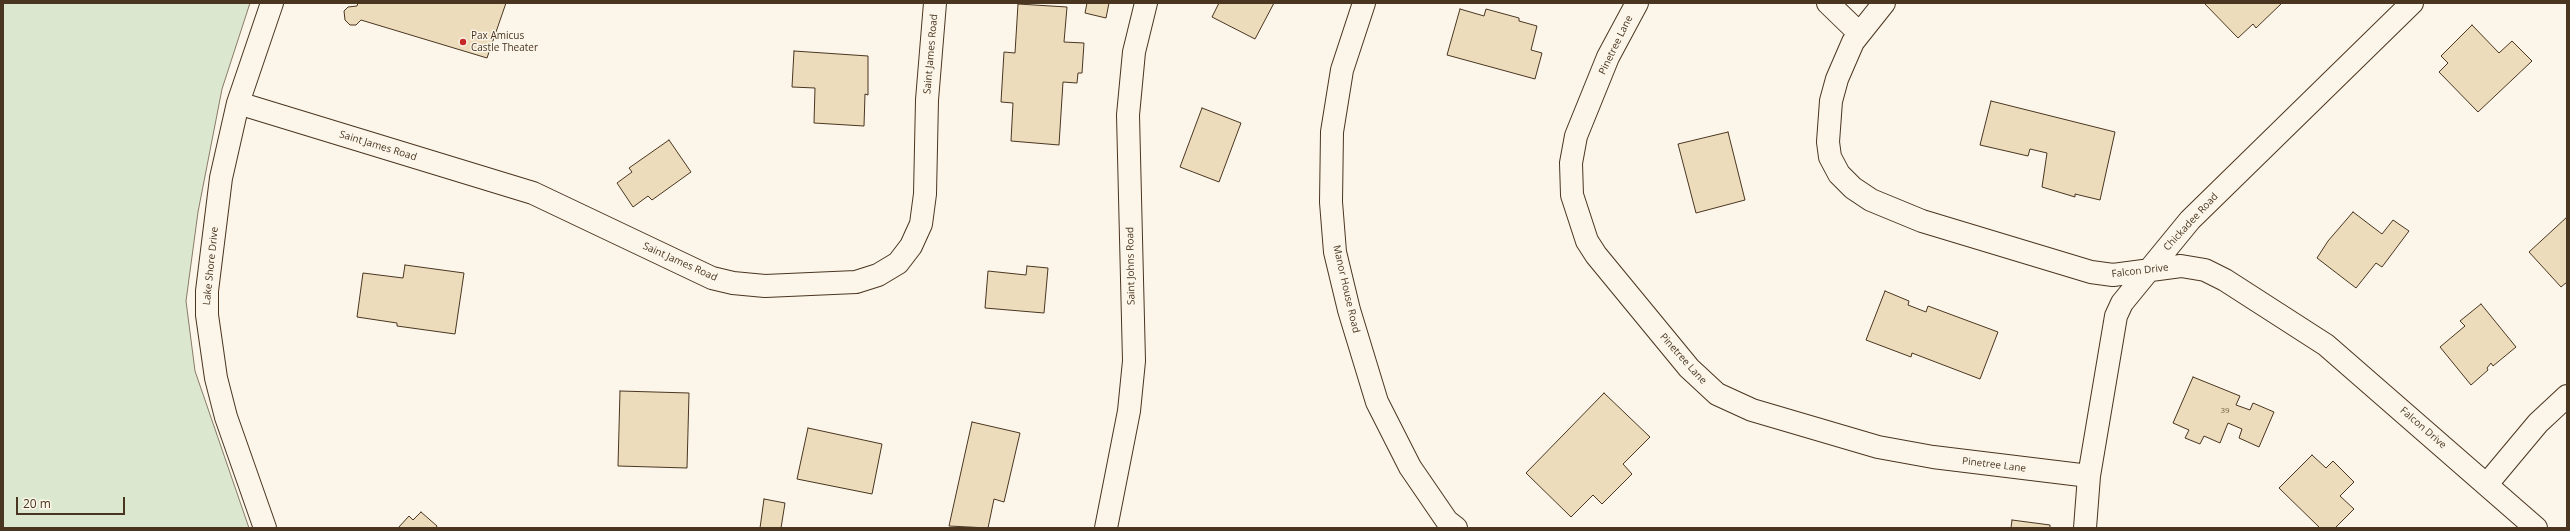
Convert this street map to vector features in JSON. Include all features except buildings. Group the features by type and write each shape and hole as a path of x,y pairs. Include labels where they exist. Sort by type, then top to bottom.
{"street":[{"name":"Lake Shore Drive","path":"265,528 226,417 216,378 207,315 207,291 221,178 238,103 272,3"},
{"name":"Saint James Road","path":"238,103 533,193 712,278 765,286 856,282 878,276 898,263 912,246 921,224 925,194 927,100 935,3"},
{"name":"Saint Johns Road","path":"1106,528 1129,411 1134,361 1128,115 1134,52 1146,3"},
{"name":"Manor House Road","path":"1364,3 1342,70 1332,132 1331,202 1335,252 1349,310 1377,402 1410,467 1447,521 1456,528"},
{"name":"Pinetree Lane","path":"1637,3 1608,58 1576,136 1571,163 1572,195 1587,241 1596,255 1689,368 1717,394 1752,410 1878,447 1933,457 2089,476"},
{"path":"1828,3 1859,33"},
{"name":"Falcon Drive","path":"1884,3 1859,33 1837,79 1832,101 1828,142 1834,166 1853,188 1871,200 1922,222 2091,272 2113,275 2181,266 2204,270 2268,307 2326,345 2536,528"},
{"name":"Chickadee Road","path":"2085,528 2089,476 2116,316 2122,303 2190,220 2412,3"},
{"path":"2487,484 2538,423 2567,396"}],"green space":[{"path":"3,3 250,3 222,89 198,212 186,301 195,371 249,528 3,528"}],"place":[{"name":"Pax Amicus Castle Theater","path":"463,42"}]}
